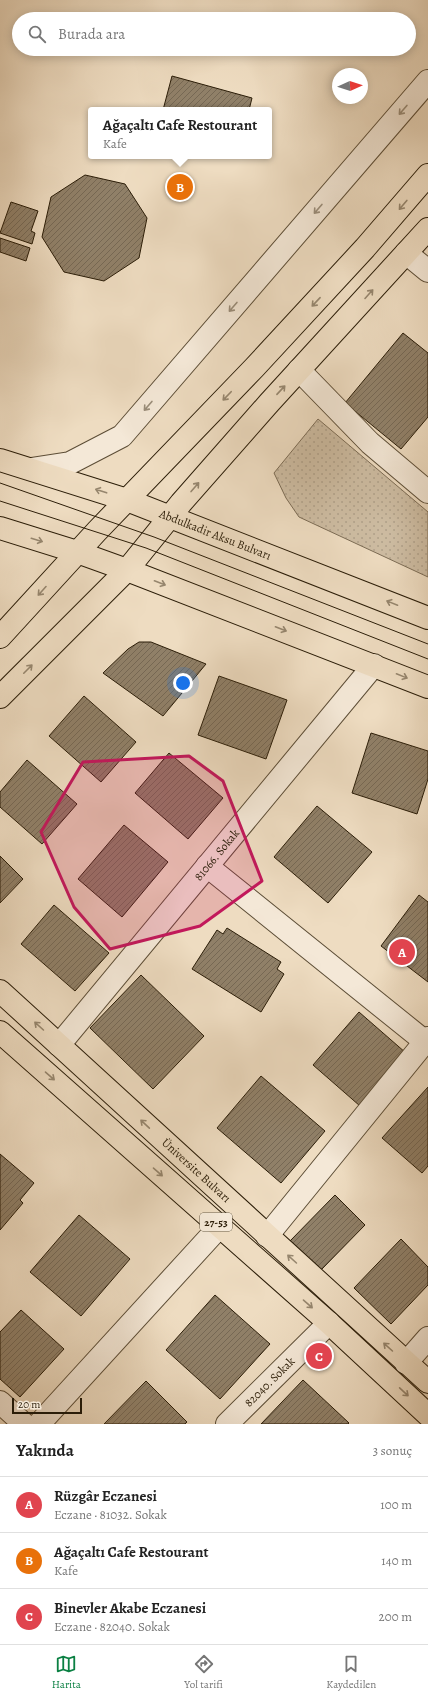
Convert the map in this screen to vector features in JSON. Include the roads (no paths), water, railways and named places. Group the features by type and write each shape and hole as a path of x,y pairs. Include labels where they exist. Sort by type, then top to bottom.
{"main road":[{"path":"0,637 77,552 254,368 366,248 428,175"},
{"path":"0,697 126,570 170,517 299,370 428,229"},
{"name":"Abdulkadir Aksu Bulvarı","path":"0,460 127,500 428,618"},
{"path":"0,528 77,552 126,570 428,687"},
{"name":"Üniversite Bulvarı","path":"0,991 428,1382"},
{"name":"Üniversite Bulvarı","path":"0,1032 329,1322 428,1415"}],"street":[{"path":"31,470 70,463 122,436 428,81"},
{"path":"406,253 428,271"},
{"path":"299,370 370,443 428,492"},
{"name":"81066. Sokak","path":"59,1045 374,665"},
{"path":"207,866 427,1041 267,1236"},
{"path":"39,1424 220,1226"},
{"name":"82040. Sokak","path":"227,1424 329,1322"},
{"path":"406,1363 428,1338"},
{"path":"0,1402 24,1424"}],"tram line":[{"path":"0,483 154,537 428,644"},
{"path":"0,501 146,548 428,659"}],"place":[{"name":"Ağaçaltı Cafe Restourant","path":"180,187"},
{"name":"Rüzgâr Eczanesi","path":"402,952"},
{"name":"Binevler Akabe Eczanesi","path":"319,1356"}]}
